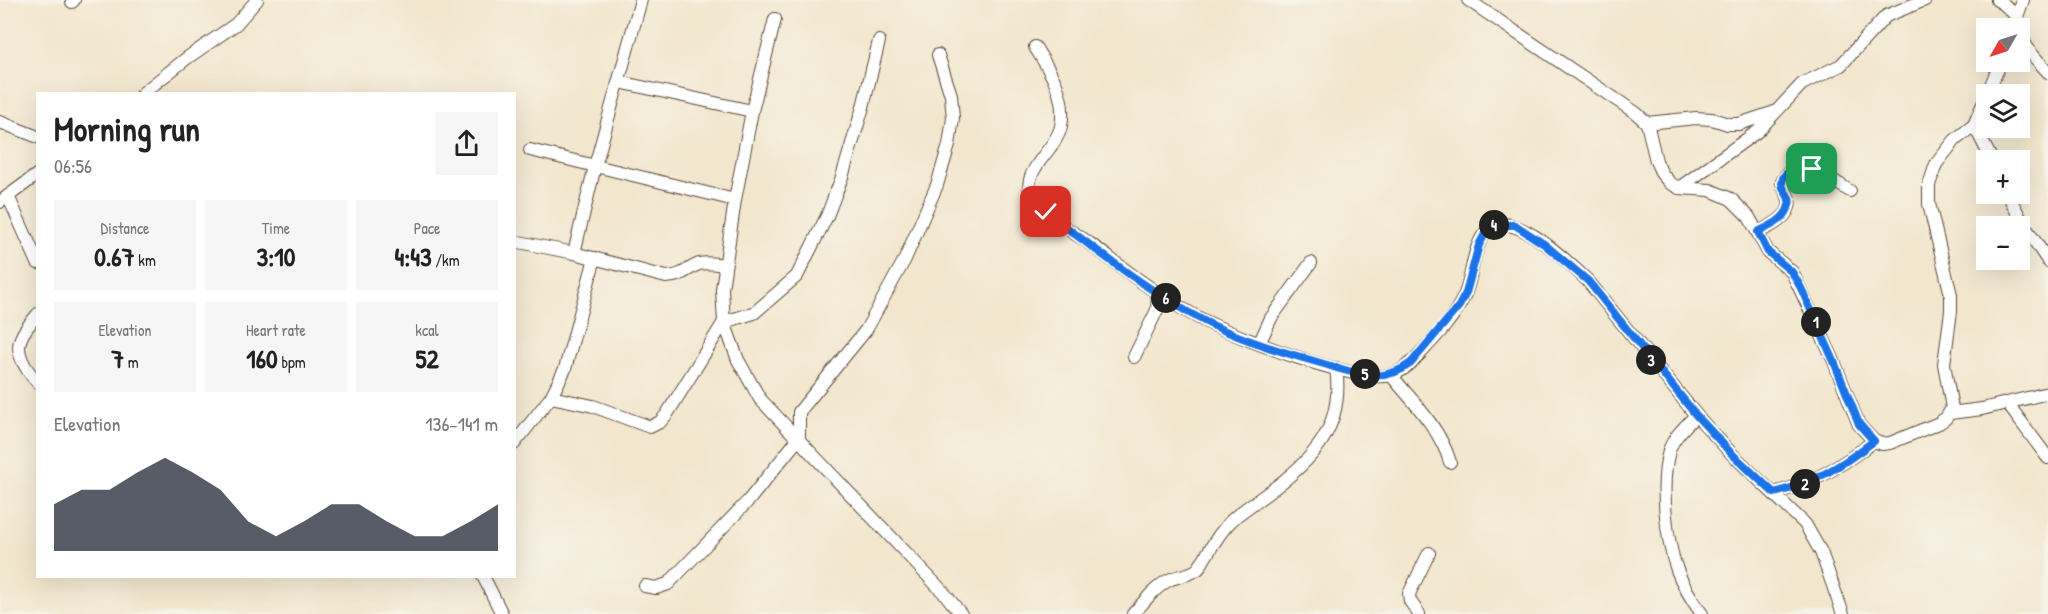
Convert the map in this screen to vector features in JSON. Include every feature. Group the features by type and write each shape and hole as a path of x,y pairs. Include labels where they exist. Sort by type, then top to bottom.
{"street":[{"path":"144,92 186,58 236,24 257,0"},
{"path":"574,253 595,166 641,0"},
{"path":"1468,0 1636,113 1647,123 1656,161 1662,174 1670,183 1679,188 1710,190 1722,194 1742,208 1768,252 1792,272 1833,359 1859,424 1874,441 1882,444 1890,443 1939,423 1950,413 2048,393"},
{"path":"1679,188 1749,138 1779,111 1802,84 1841,65 1886,16 1925,0"},
{"path":"1997,0 2005,4 2012,18"},
{"path":"2017,18 2023,0"},
{"path":"775,20 752,111 735,200 722,289 724,322 738,360 760,399 945,594 961,614"},
{"path":"550,398 593,406 650,427 654,426 667,414 724,322 754,313 797,276 815,241 842,177 879,41"},
{"path":"1035,47 1053,74 1060,94 1062,111 1061,129 1032,171 1029,187 1034,202 1158,293 1205,321 1259,344 1336,368 1377,376 1391,375 1401,371 1411,363 1459,306 1466,293 1479,245 1486,232 1494,225 1505,224 1515,225 1531,234 1588,281 1696,415 1731,453 1805,524 1821,552 1843,614"},
{"path":"2030,51 2048,72"},
{"path":"645,586 656,588 668,584 749,500 799,438 799,412 867,330 905,259 937,185 949,145 953,118 951,95 938,55"},
{"path":"619,82 752,111"},
{"path":"1647,123 1696,118 1739,124 1779,111"},
{"path":"1950,413 1952,403 1944,364 1951,296 1928,195 1936,164 1976,121"},
{"path":"0,122 36,136"},
{"path":"1974,125 1987,150"},
{"path":"530,150 735,200"},
{"path":"1758,232 1779,221 1789,207 1790,201 1782,182 1791,171 1799,168 1812,169 1850,191"},
{"path":"36,175 4,199 36,259"},
{"path":"2013,204 2048,261"},
{"path":"516,241 574,253 666,277 680,275 697,265 707,263 725,265"},
{"path":"516,441 550,398 565,369 595,258"},
{"path":"1259,344 1271,318 1311,263"},
{"path":"1134,357 1157,310 1158,293"},
{"path":"36,317 21,338 18,350 36,381"},
{"path":"1133,614 1159,587 1171,579 1198,569 1229,522 1304,465 1315,452 1332,421 1337,400 1336,368"},
{"path":"1391,375 1434,429 1445,446 1450,462"},
{"path":"2007,403 2048,458"},
{"path":"1696,415 1677,436 1669,450 1665,478 1666,507 1676,568 1686,590 1702,614"},
{"path":"1774,493 1820,478 1874,441"},
{"path":"1419,614 1410,602 1409,594 1429,553"},
{"path":"484,578 497,612"}],"route":[{"path":"1046,212 1172,302 1205,321 1259,344 1356,373 1377,376 1391,375 1401,371 1444,326 1466,293 1479,245 1486,232 1494,225 1515,225 1568,262 1588,281 1696,415 1731,453 1774,493 1820,478 1874,441 1865,434 1859,424 1801,288 1792,272 1768,252 1758,232 1779,221 1789,207 1790,201 1782,182 1785,177 1791,171 1799,168 1812,169"}]}
